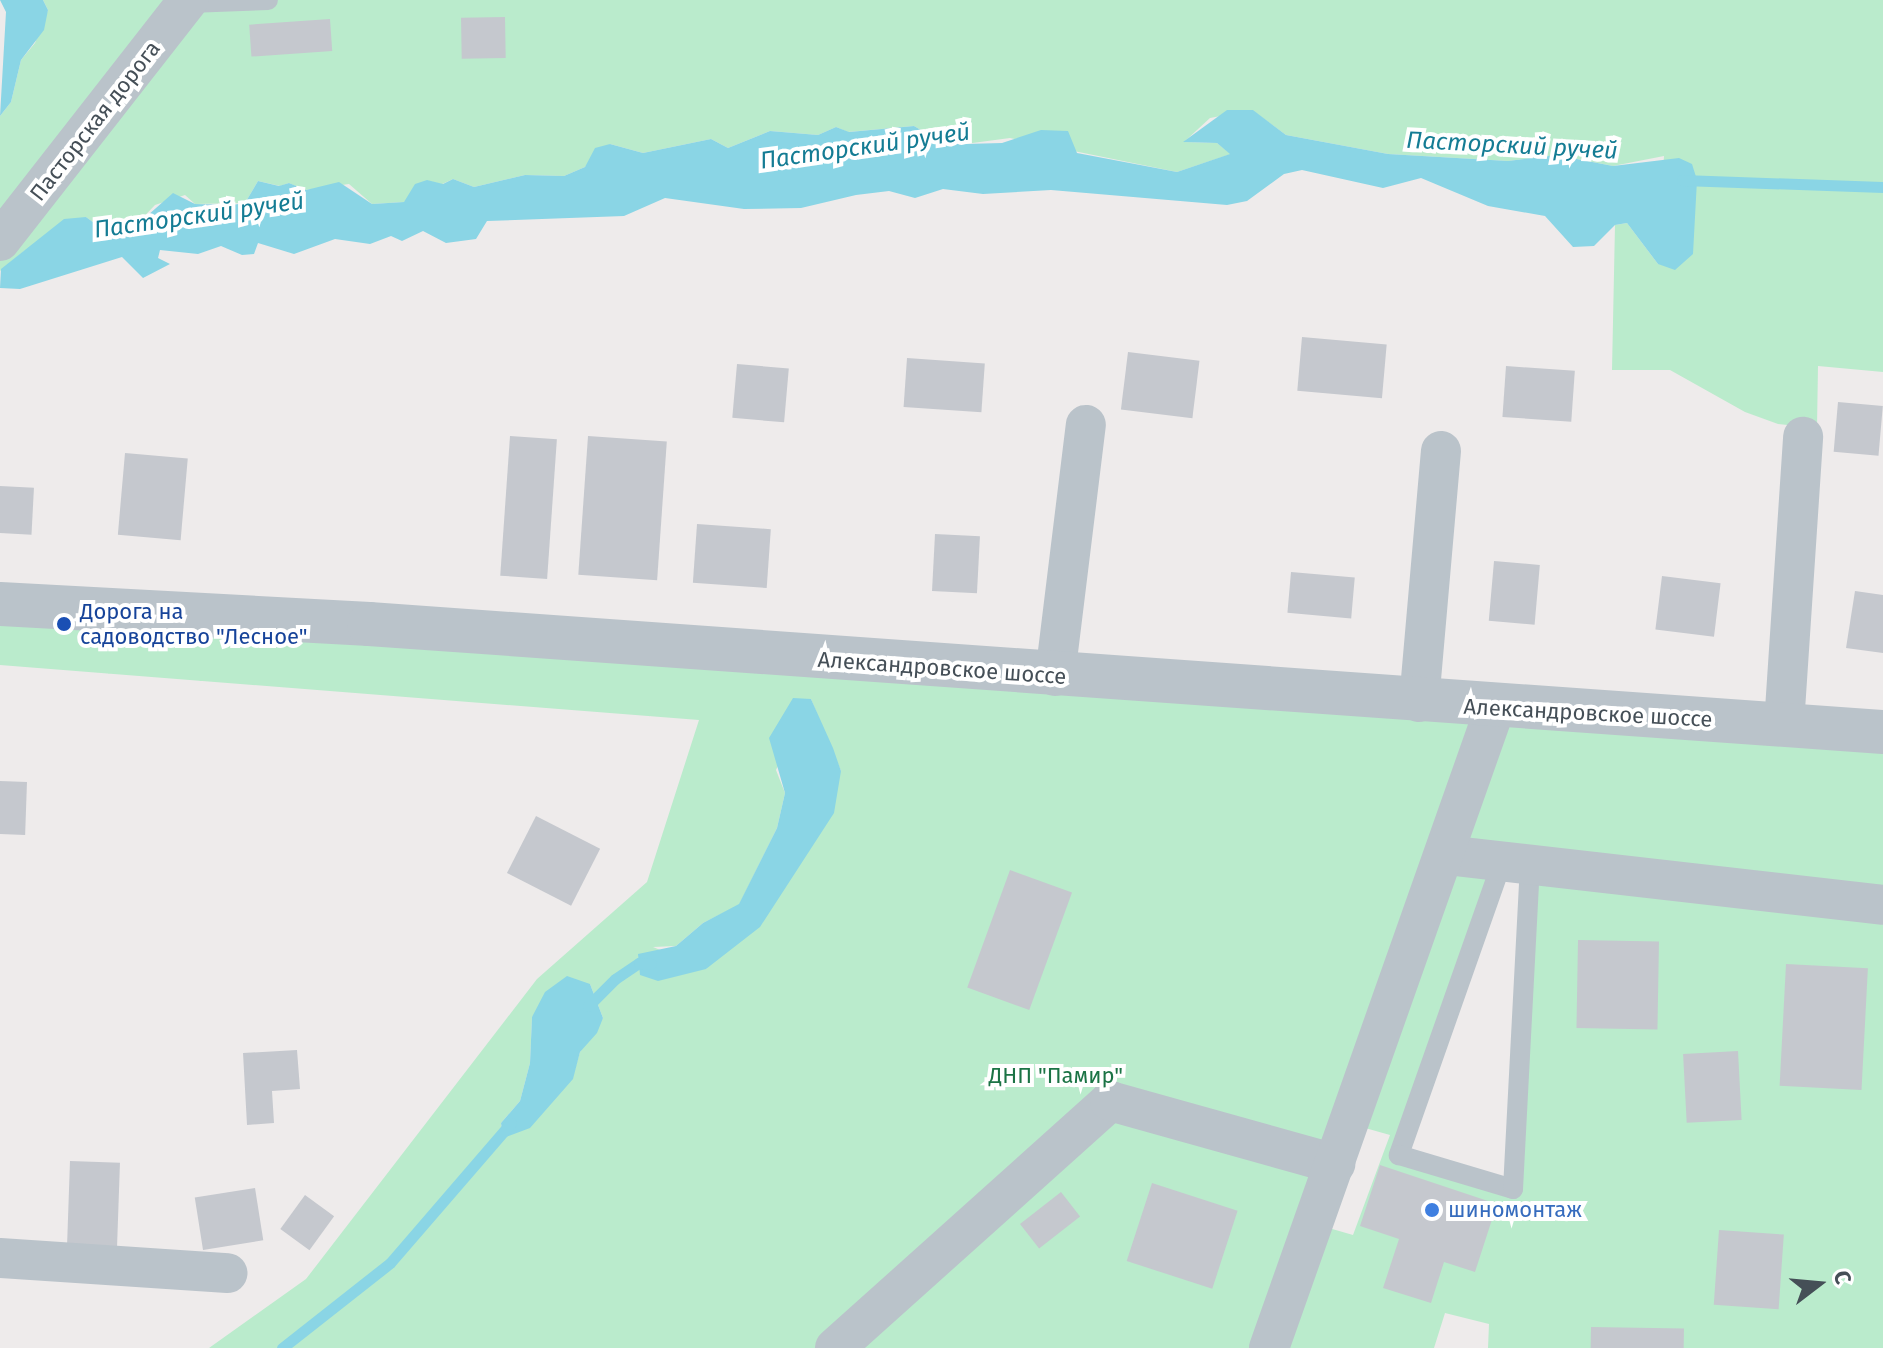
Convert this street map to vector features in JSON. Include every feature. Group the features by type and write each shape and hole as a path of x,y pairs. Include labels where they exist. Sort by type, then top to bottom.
{"street":[{"name":"Пасторская дорога","path":"0,241 188,2"},
{"path":"1055,676 1086,425"},
{"path":"1784,725 1803,437"},
{"path":"1419,702 1441,451"},
{"name":"Александровское шоссе","path":"0,604 369,624 1495,708 1883,732"},
{"path":"1269,1348 1446,855 1495,708"},
{"path":"1446,855 1883,905"},
{"path":"835,1348 860,1335 1110,1101 1335,1164"},
{"path":"0,1258 228,1273"}],"lane":[{"path":"188,2 268,0"},
{"path":"1516,863 1513,1189 1399,1155 1516,863"}],"green space":[{"path":"43,0 1883,0 1883,372 1818,366 1817,428 1778,424 1745,412 1670,370 1612,370 1615,225 1627,223 1658,264 1664,156 1613,166 1557,155 1508,161 1388,154 1286,135 1252,110 1210,118 1184,142 1217,143 1231,154 1177,172 1010,138 965,144 940,141 914,126 848,132 836,127 818,135 770,131 728,148 711,139 643,153 610,144 585,167 564,176 525,175 474,187 453,179 404,202 372,204 349,184 305,190 289,183 280,186 258,181 245,203 195,204 185,195 155,205 130,231 109,234 86,217 24,251 0,271 0,116 11,102 21,60 35,43 48,10"},
{"name":"ДНП \"Памир\"","path":"0,604 1883,732 1883,1348 1488,1348 1489,1324 1445,1313 1434,1348 209,1348 306,1279 537,979 647,882 699,720 0,665","holes":["811,699 841,771 706,969 653,947 676,946 703,923 739,905 777,828 785,793 776,770","1497,862 1534,866 1520,1195 1391,1159","590,984 603,1018 580,1052 572,1079 503,1138 501,1123 520,1101 530,1063 532,1017","1351,1124 1390,1135 1353,1235 1315,1224"]}],"water":[{"path":"0,0 43,0 48,10 44,30 21,60 11,102 0,116 6,12"},
{"path":"1227,110 1253,110 1286,135 1388,154 1508,161 1556,155 1613,166 1679,158 1692,164 1697,180 1693,254 1675,270 1658,264 1627,223 1615,225 1594,246 1573,247 1545,216 1488,206 1421,178 1383,188 1302,170 1284,174 1247,201 1227,205 1051,190 983,194 943,189 915,198 889,191 801,208 744,209 665,198 624,216 487,221 476,239 446,243 423,231 402,241 391,236 370,244 335,239 294,254 258,243 254,254 242,255 221,246 198,254 160,250 158,258 170,264 143,278 122,257 20,289 0,288 1,269 64,219 86,217 109,234 130,231 173,193 195,204 232,205 245,203 258,181 279,186 289,183 306,190 339,182 372,204 404,202 415,184 427,180 443,184 453,179 474,187 525,175 564,176 585,167 595,148 610,144 643,153 711,139 728,148 770,131 818,135 836,127 849,132 914,126 940,141 965,144 1002,143 1041,130 1068,131 1077,153 1177,172 1230,154 1217,143 1183,142"},
{"path":"793,698 811,699 833,748 841,771 834,813 760,927 706,969 658,981 640,975 638,954 676,946 703,923 739,904 777,828 785,793 769,738"},
{"path":"567,976 590,984 603,1018 597,1033 580,1052 573,1079 530,1128 503,1138 501,1123 520,1101 530,1063 532,1017 545,992"}],"building":[{"path":"505,17 506,58 462,59 461,18"},
{"path":"330,19 332,51 251,57 249,25"},
{"path":"1302,337 1387,344 1382,398 1297,391"},
{"path":"1128,352 1199,361 1192,418 1121,410"},
{"path":"907,358 985,363 981,412 904,407"},
{"path":"737,364 789,369 784,422 732,418"},
{"path":"1506,366 1575,371 1571,422 1502,417"},
{"path":"1838,402 1883,406 1878,456 1834,452"},
{"path":"510,436 557,439 547,579 500,576"},
{"path":"588,436 667,442 657,580 578,575"},
{"path":"125,453 188,458 181,540 118,535"},
{"path":"0,486 34,488 31,535 0,533"},
{"path":"697,524 771,529 767,588 693,583"},
{"path":"935,534 980,536 977,593 932,591"},
{"path":"1494,561 1540,565 1535,625 1489,621"},
{"path":"1291,572 1355,578 1351,618 1287,613"},
{"path":"1662,576 1721,583 1714,637 1655,630"},
{"path":"1855,591 1883,595 1883,653 1846,648"},
{"path":"0,781 27,782 25,835 0,834"},
{"path":"536,816 600,849 571,906 507,873"},
{"path":"1010,870 1072,893 1029,1010 967,987"},
{"path":"1578,940 1659,941 1657,1029 1576,1028"},
{"path":"1786,964 1868,968 1862,1090 1780,1086"},
{"path":"297,1050 300,1089 272,1091 274,1123 247,1125 243,1053"},
{"path":"1738,1051 1742,1120 1687,1123 1683,1054"},
{"path":"70,1161 120,1163 117,1248 67,1246"},
{"path":"1380,1165 1497,1204 1475,1272 1444,1262 1431,1303 1383,1288 1399,1239 1360,1226"},
{"path":"1152,1183 1238,1211 1212,1289 1127,1261"},
{"path":"255,1188 263,1240 203,1250 195,1198"},
{"path":"1061,1192 1080,1216 1039,1248 1020,1224"},
{"path":"305,1195 334,1216 309,1250 280,1229"},
{"path":"1719,1230 1784,1235 1779,1309 1714,1305"},
{"path":"1591,1327 1684,1329 1684,1348 1591,1348"}],"waterway":[{"name":"Пасторский ручей","path":"1682,180 1883,187"},
{"path":"588,1006 615,979 639,963 651,964"},
{"path":"282,1348 390,1263 511,1123"}],"place":[{"name":"Дорога на садоводство \"Лесное\"","path":"64,624"},
{"name":"шиномонтаж","path":"1432,1210"}]}
